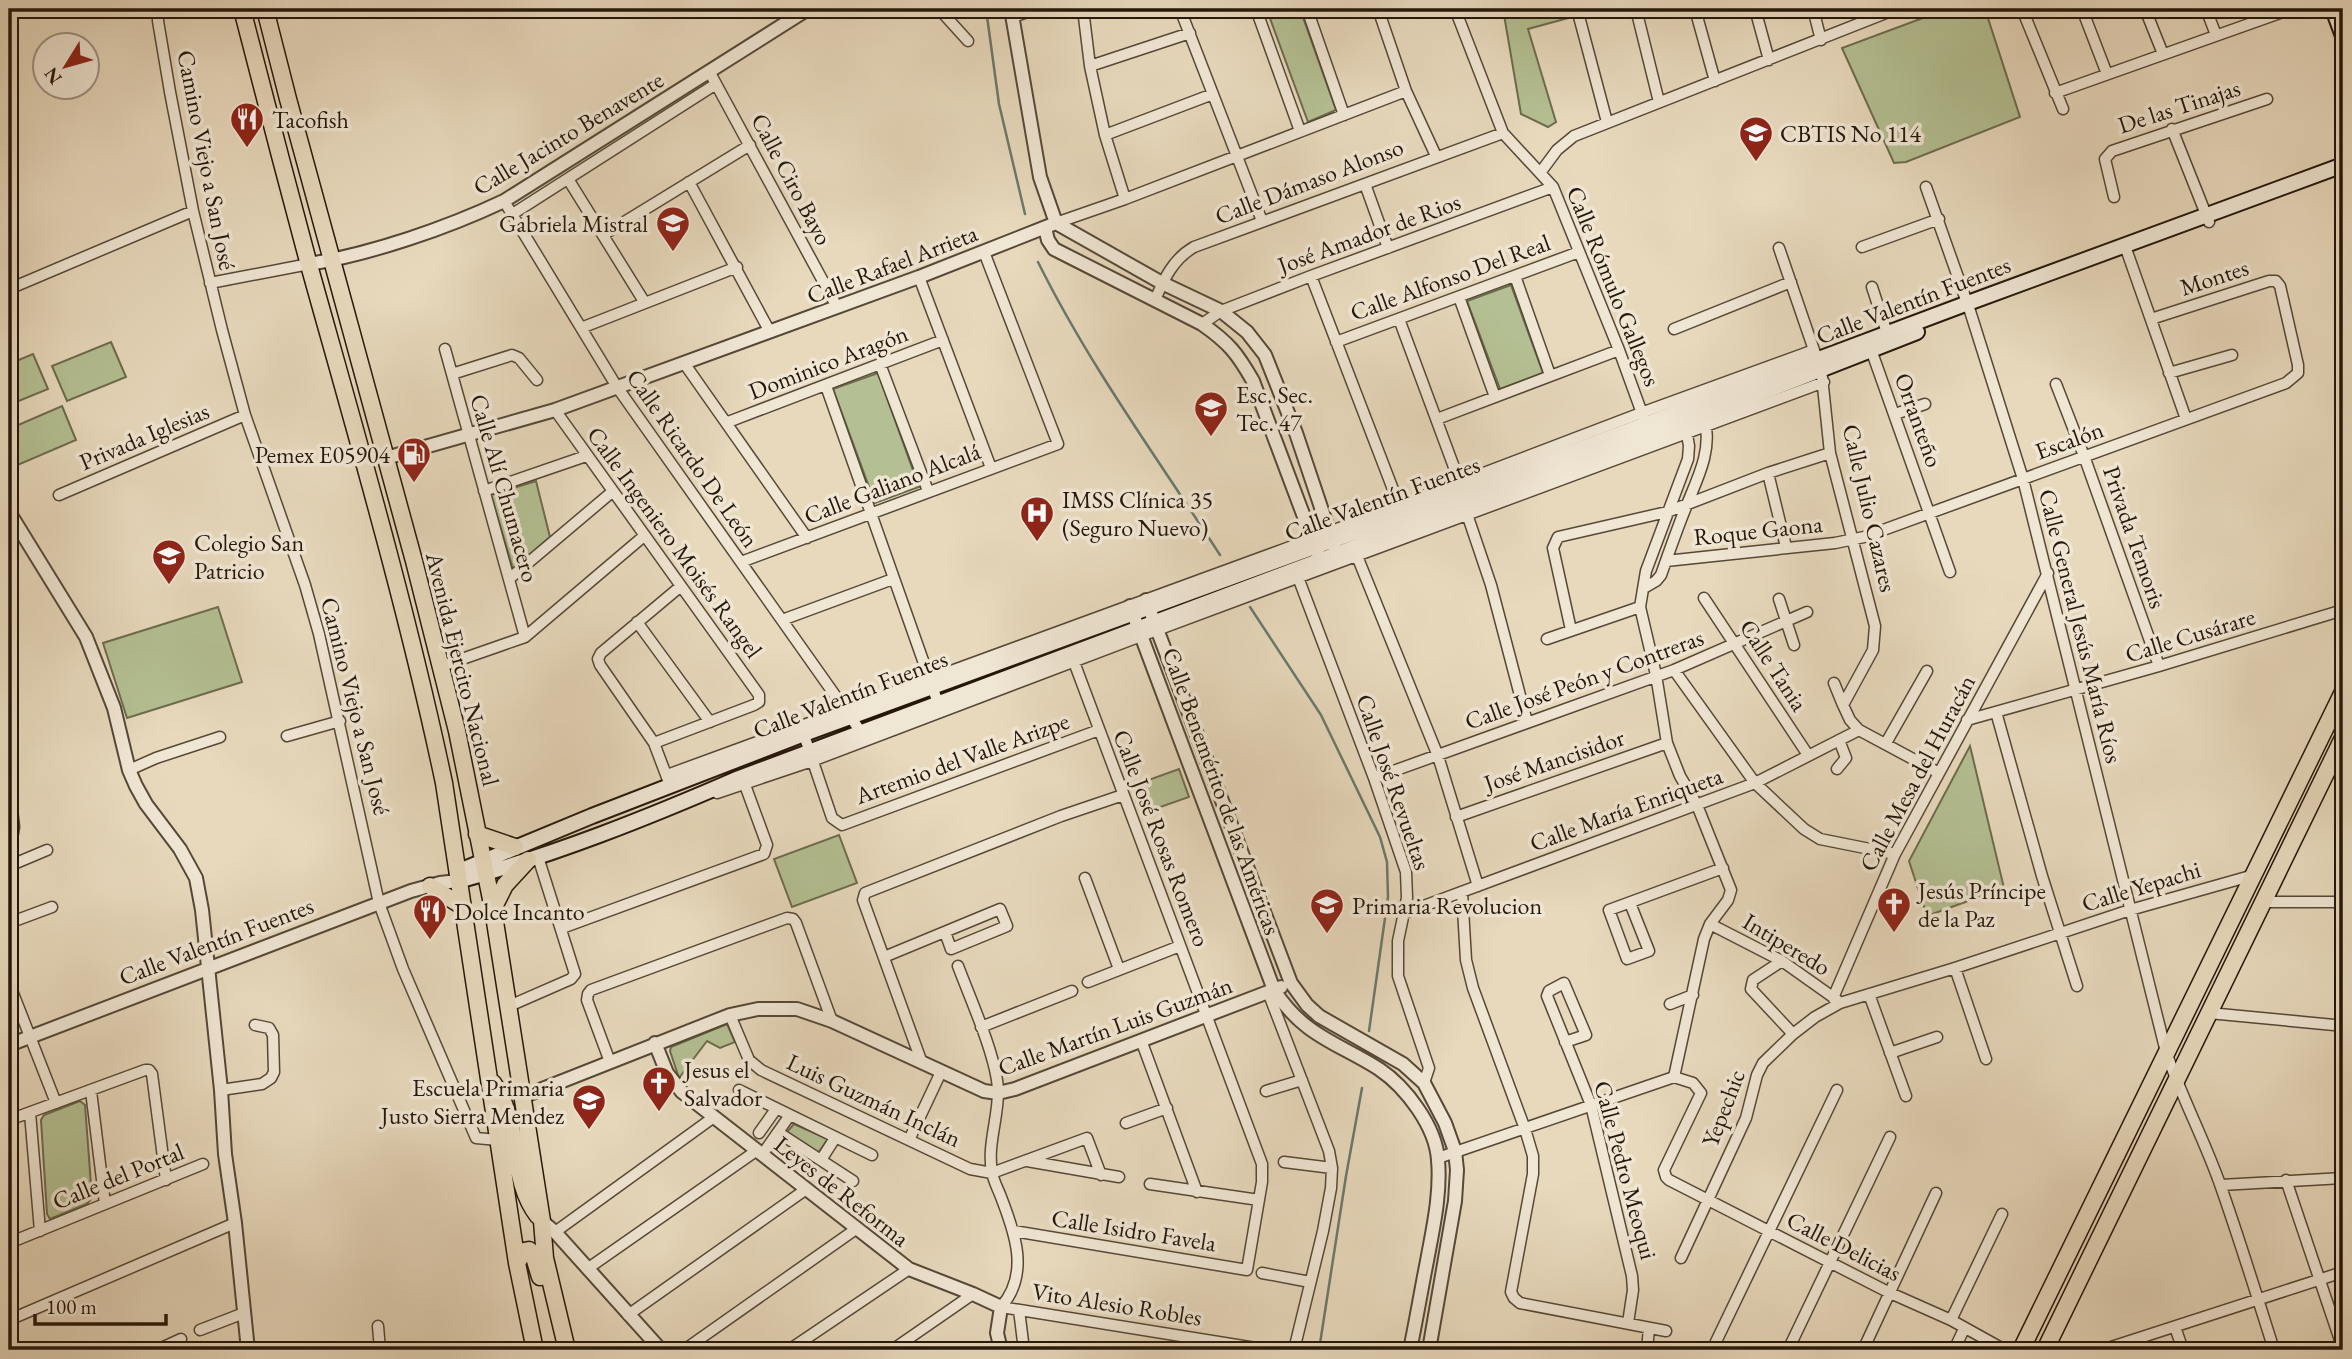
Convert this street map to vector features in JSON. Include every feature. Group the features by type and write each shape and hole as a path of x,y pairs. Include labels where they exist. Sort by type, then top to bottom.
{"main road":[{"name":"Avenida Ejercito Nacional","path":"242,9 389,551 444,783 517,1263 535,1350"},
{"name":"Avenida Ejercito Nacional","path":"265,9 442,666 468,778 493,909 542,1221 545,1258 567,1350"},
{"path":"2333,9 2343,36"},
{"name":"Calle Valentín Fuentes","path":"2208,219 2343,165"},
{"name":"Calle Valentín Fuentes","path":"457,876 484,867 533,858 617,829 702,794 811,756 860,732 999,680 1136,621 1292,563 1316,548 1464,499 1645,424 1685,422 1819,365 1969,307 2208,219 2343,174"},
{"name":"Calle Valentín Fuentes","path":"1870,345 1887,333 1969,307"},
{"name":"Calle Valentín Fuentes","path":"484,867 515,847 609,810 668,781 802,730 931,682 1136,621"},
{"path":"999,680 1019,683"},
{"path":"2021,1350 2343,692"},
{"path":"433,733 445,729 452,732 460,763 468,778"},
{"path":"2045,1350 2343,738"},
{"path":"609,810 617,829"},
{"path":"477,834 515,847"},
{"path":"493,909 505,885 533,858"},
{"path":"435,884 462,906"},
{"path":"477,997 506,1001"},
{"path":"488,1075 499,1090 506,1108 528,1199 542,1221"},
{"path":"517,1263 524,1251 532,1252 546,1294 556,1307"}],"street":[{"name":"Camino Viejo a San José","path":"158,9 170,92 210,283 245,415 305,585 340,721 379,903 403,969 476,1138 498,1140"},
{"name":"Calle Jacinto Benavente","path":"210,283 332,260 450,224 504,201 808,9"},
{"path":"939,9 968,41"},
{"path":"1036,9 1012,13 1050,226 1048,240 1054,248 1202,324 1230,345 1253,382 1316,548"},
{"path":"1083,9 1090,66 1105,135 1125,199"},
{"path":"1180,9 1262,221"},
{"path":"1256,9 1300,131"},
{"path":"1307,9 1344,115"},
{"path":"1378,9 1406,91 1436,156"},
{"name":"Calle Rómulo Gallegos","path":"1455,9 1503,133 1553,187 1619,350 1645,424"},
{"path":"1577,9 1606,122"},
{"path":"1636,9 1659,102"},
{"path":"1695,9 1715,81"},
{"path":"1755,9 1769,60"},
{"path":"1813,9 1821,40"},
{"path":"1540,173 1558,150 1574,136 1821,40 1873,13 1896,9"},
{"path":"2022,9 2063,109"},
{"path":"2082,9 2107,74"},
{"path":"2145,9 2163,54"},
{"path":"2206,9 2216,35"},
{"path":"2055,93 2216,35 2266,13 2291,9"},
{"path":"1090,66 1190,33"},
{"name":"Calle Ciro Bayo","path":"709,71 837,307"},
{"path":"511,215 716,84"},
{"name":"Calle Rafael Arrieta","path":"386,458 555,410 919,277 1406,91"},
{"path":"1105,135 1213,94"},
{"name":"De las Tinajas","path":"2114,197 2105,159 2112,151 2267,99"},
{"path":"2172,129 2208,219"},
{"name":"Calle Dámaso Alonso","path":"1156,300 1162,283 1185,252 1503,133"},
{"path":"603,235 750,145"},
{"path":"568,179 646,303"},
{"path":"689,182 770,332"},
{"path":"1365,184 1388,247"},
{"name":"José Amador de Rios","path":"1202,324 1221,311 1553,187"},
{"name":"Calle General Jesús María Ríos","path":"1926,187 1969,307 2023,479 2166,1052 2221,1185 2274,1350"},
{"name":"Calle Ricardo De León","path":"504,201 617,387 860,732"},
{"path":"9,289 193,211"},
{"path":"1862,247 1939,219"},
{"path":"1050,226 1075,236 1221,311 1247,332 1265,355 1296,433 1333,542 1399,505 1464,499"},
{"name":"Calle Julio Cazares","path":"1779,247 1819,365 1830,453 1875,626 1876,639 1868,661 1843,705"},
{"path":"2126,249 2186,419"},
{"name":"Calle Galiano Alcalá","path":"741,562 1058,444 984,252"},
{"name":"Calle Alfonso Del Real","path":"1336,342 1579,252"},
{"path":"581,328 737,267"},
{"path":"1311,276 1399,505"},
{"path":"1515,276 1550,375"},
{"path":"919,277 991,468"},
{"name":"Montes","path":"2151,319 2276,281 2280,286 2298,365 2296,376"},
{"path":"1674,329 1791,282"},
{"path":"1872,288 1887,333"},
{"path":"1459,297 1495,397"},
{"path":"1399,319 1464,499 1491,585 1527,722"},
{"name":"Dominico Aragón","path":"728,422 943,340"},
{"name":"Orranteño","path":"1870,345 1950,572"},
{"name":"Calle Alí Chumacero","path":"445,349 525,638"},
{"path":"1437,419 1619,350"},
{"path":"452,374 512,355 519,358 537,380"},
{"path":"2169,373 2232,355"},
{"path":"684,363 807,538"},
{"path":"880,363 928,491"},
{"path":"702,794 720,793 745,785 811,756 1074,662 1136,621 1219,589 1292,563 1357,556 1464,499 1685,422 1819,365"},
{"path":"1645,424 1819,365"},
{"name":"Escalón","path":"1854,540 2286,383 2296,376"},
{"name":"Privada Temoris","path":"2056,384 2159,666"},
{"path":"826,386 938,703"},
{"path":"1895,414 1925,404"},
{"name":"Calle Ingeniero Moisés Rangel","path":"555,410 759,693 760,699 754,705 710,722"},
{"name":"Privada Iglesias","path":"59,495 245,415"},
{"path":"1644,588 1659,579 1704,461 1703,415"},
{"path":"1438,1158 1674,1077 1704,939 1710,924 1730,897 1731,890 1697,805 1679,776 1667,743 1656,676 1640,607 1646,570 1688,459 1685,422"},
{"path":"1571,631 1553,548 1555,540 1562,535 1667,512 1768,473 1830,453"},
{"path":"484,491 586,456"},
{"path":"1768,473 1786,547"},
{"path":"509,579 612,492"},
{"path":"9,512 87,639 114,708 129,770 140,794 180,849 196,878 202,909 225,1154 248,1350"},
{"path":"442,666 525,638 645,536"},
{"name":"Roque Gaona","path":"1666,561 1854,540"},
{"path":"1357,556 1438,756 1478,886"},
{"name":"Calle José Revueltas","path":"1292,563 1374,778 1406,872 1407,898 1398,941 1398,976 1429,1069 1424,1083"},
{"name":"Calle Mesa del Huracán","path":"1837,1000 1895,854 2048,573"},
{"path":"782,621 893,579"},
{"path":"668,781 654,743 600,666 598,659 601,653 681,586"},
{"name":"Calle Tania","path":"1704,598 1808,755"},
{"path":"1779,599 1794,645"},
{"path":"1548,639 1640,607"},
{"name":"Calle Cusárare","path":"1967,720 2343,610"},
{"name":"Calle José Peón y Contreras","path":"1374,778 1674,670 1807,612"},
{"name":"Calle Benemérito de las Américas","path":"1152,615 1291,983 1319,1016 1402,1064 1424,1083"},
{"name":"Calle Benemérito de las Américas","path":"1136,621 1271,991 1311,1031 1395,1080 1425,1121 1438,1158 1439,1185 1435,1220 1410,1350"},
{"path":"637,622 710,722 654,743"},
{"name":"Calle José Rosas Romero","path":"1074,662 1262,1164 1247,1270"},
{"path":"1674,670 1755,783 1812,835 1820,839 1895,854"},
{"path":"1886,743 1927,671"},
{"path":"1835,682 1850,720 1859,730 1939,773"},
{"path":"1996,712 2059,934 2077,986"},
{"path":"287,736 340,721"},
{"path":"802,730 811,756"},
{"name":"Artemio del Valle Arizpe","path":"811,756 832,818 838,824 846,824 1099,730"},
{"name":"Calle María Enriqueta","path":"1402,914 1755,783 1859,730"},
{"path":"129,770 220,737"},
{"path":"1837,769 1846,758 1839,740"},
{"name":"José Mancisidor","path":"1456,817 1667,743"},
{"path":"562,928 762,855 767,850 767,845 745,785"},
{"path":"922,1063 863,900 864,895 868,891 1061,816 1123,795"},
{"path":"9,856 14,827 12,810"},
{"path":"9,866 47,850"},
{"path":"506,1001 575,976 562,928 533,858"},
{"path":"1630,904 1649,951 1627,959 1609,910 1723,868"},
{"name":"Calle Yepachi","path":"1837,1000 1869,994 2130,910 2254,874"},
{"name":"Calle Valentín Fuentes","path":"9,1045 379,903 457,876"},
{"path":"1085,878 1119,969"},
{"path":"1462,892 1466,960 1473,988 1533,1156 1533,1174 1511,1292 1520,1303 1666,1331"},
{"path":"2264,902 2343,902"},
{"path":"9,923 52,907"},
{"path":"884,957 1000,909 1007,926 951,949 945,932"},
{"path":"610,1062 587,996 591,990 781,920 793,919 832,1021"},
{"name":"Intiperedo","path":"1710,924 1782,961 1837,1000"},
{"path":"1088,982 1180,946"},
{"path":"1782,961 1754,980 1751,989 1793,1034"},
{"path":"958,966 996,1072 998,1093 992,1142 992,1173 1014,1231 1018,1250 1013,1289 1001,1307 998,1333 1000,1350"},
{"path":"1955,968 1986,1059"},
{"path":"9,983 56,1103"},
{"name":"Calle Martín Luis Guzmán","path":"522,1097 730,1015 779,1008 797,1009 832,1021 984,1091 998,1093 1015,1089 1291,983"},
{"name":"Calle Pedro Meoqui","path":"1565,1042 1586,1035 1564,983 1548,992 1547,996 1565,1042 1591,1105 1632,1276 1633,1290 1628,1323"},
{"path":"981,1027 1072,991"},
{"path":"1271,991 1329,1151 1332,1168 1323,1231 1294,1350"},
{"path":"1869,994 1906,1096"},
{"path":"1670,1004 1693,995"},
{"name":"Yepechic","path":"1681,1258 1746,1118 1757,1075 1763,1063 1793,1034 1837,1000"},
{"path":"2209,1013 2334,1025"},
{"name":"Luis Guzmán Inclán","path":"730,1015 749,1060 761,1070 970,1169 992,1173"},
{"path":"221,1090 262,1084 271,1078 274,1072 273,1035 269,1028 255,1025"},
{"path":"1890,1053 1937,1037"},
{"path":"1141,1040 1197,1192"},
{"name":"Leyes de Reforma","path":"655,1043 674,1084 856,1229 909,1269 1001,1307"},
{"path":"9,1120 148,1070 152,1074 166,1180"},
{"path":"909,1140 941,1072"},
{"name":"Calle Delicias","path":"1674,1077 1693,1083 1700,1090 1700,1096 1664,1170 1665,1177 1707,1201 1888,1292 1951,1320 2005,1350"},
{"path":"1266,1091 1302,1080"},
{"path":"1424,1083 1445,1123 1455,1151 1457,1170 1455,1201 1429,1350"},
{"path":"739,1090 872,1155"},
{"path":"1712,1350 1837,1090"},
{"path":"91,1091 105,1205"},
{"path":"1126,1123 1167,1108"},
{"path":"758,1133 776,1109"},
{"path":"30,1113 40,1231"},
{"path":"587,1269 759,1153 779,1133 790,1115"},
{"path":"555,1232 714,1117"},
{"path":"779,1133 853,1181"},
{"path":"1788,1350 1890,1137"},
{"path":"821,1160 835,1138"},
{"path":"992,1173 1087,1138 1101,1175"},
{"path":"1026,1161 1119,1177"},
{"path":"1284,1162 1332,1168"},
{"name":"Calle del Portal","path":"9,1243 203,1164"},
{"path":"2221,1185 2343,1178"},
{"path":"2286,1180 2343,1349"},
{"path":"1150,1184 1259,1200"},
{"path":"628,1315 805,1190"},
{"path":"1863,1350 1936,1193"},
{"path":"1951,1320 2002,1214"},
{"path":"542,1221 661,1350"},
{"path":"9,1320 235,1223"},
{"path":"684,1350 856,1229"},
{"name":"Calle Isidro Favela","path":"1014,1231 1247,1270"},
{"path":"789,1350 909,1269"},
{"path":"2102,1350 2343,1272"},
{"path":"1262,1273 1310,1282"},
{"path":"892,1350 973,1294"},
{"name":"Vito Alesio Robles","path":"1001,1307 1224,1346 1268,1350"},
{"path":"1019,1310 1024,1350"},
{"path":"200,1330 244,1313"},
{"path":"378,1326 380,1350"},
{"path":"2175,1327 2183,1350"},
{"path":"1647,1350 1649,1328"},
{"path":"1954,1350 1964,1329"},
{"path":"157,1350 181,1339"}],"green space":[{"path":"1276,9 1300,9 1336,110 1308,122 1268,13"},
{"path":"1503,9 1570,9 1572,17 1528,29 1556,122 1548,127 1521,114"},
{"path":"1947,9 1985,9 2020,117 1906,162 1894,163 1842,48"},
{"path":"1511,285 1543,373 1500,389 1467,301"},
{"path":"111,342 126,377 67,401 52,366"},
{"path":"33,354 48,389 9,405 9,364"},
{"path":"878,373 919,487 875,503 833,389"},
{"path":"62,406 76,440 13,467 9,457 9,429"},
{"path":"536,481 550,537 513,569 491,495"},
{"path":"218,607 242,682 127,718 103,643"},
{"path":"1970,746 2004,888 1927,916 1909,861"},
{"path":"1179,769 1189,797 1149,811 1140,783"},
{"path":"839,835 857,883 792,907 774,859"},
{"path":"727,1024 735,1042 720,1048 707,1041 679,1078 671,1047"},
{"path":"80,1101 85,1105 92,1198 87,1204 50,1219 47,1214 41,1120 44,1115"},
{"path":"794,1124 828,1139 818,1153 787,1132"}],"waterway":[{"path":"986,9 999,104 1025,214"},
{"path":"1038,262 1079,338 1220,555"},
{"path":"1250,607 1321,715 1380,837 1387,862 1388,897 1369,1031"},
{"path":"1319,1350 1362,1088"}],"place":[{"name":"Tacofish","path":"247,149"},
{"name":"CBTIS No 114","path":"1756,163"},
{"name":"Gabriela Mistral","path":"673,253"},
{"name":"Esc. Sec. Tec. 47","path":"1211,438"},
{"name":"Pemex E05904","path":"414,484"},
{"name":"IMSS Clínica 35 (Seguro Nuevo)","path":"1037,543"},
{"name":"Colegio San Patricio","path":"169,586"},
{"name":"Jesús Príncipe de la Paz","path":"1894,934"},
{"name":"Primaria Revolucion","path":"1327,935"},
{"name":"Dolce Incanto","path":"430,941"},
{"name":"Jesus el Salvador","path":"659,1113"},
{"name":"Escuela Primaria Justo Sierra Mendez","path":"589,1131"}]}
